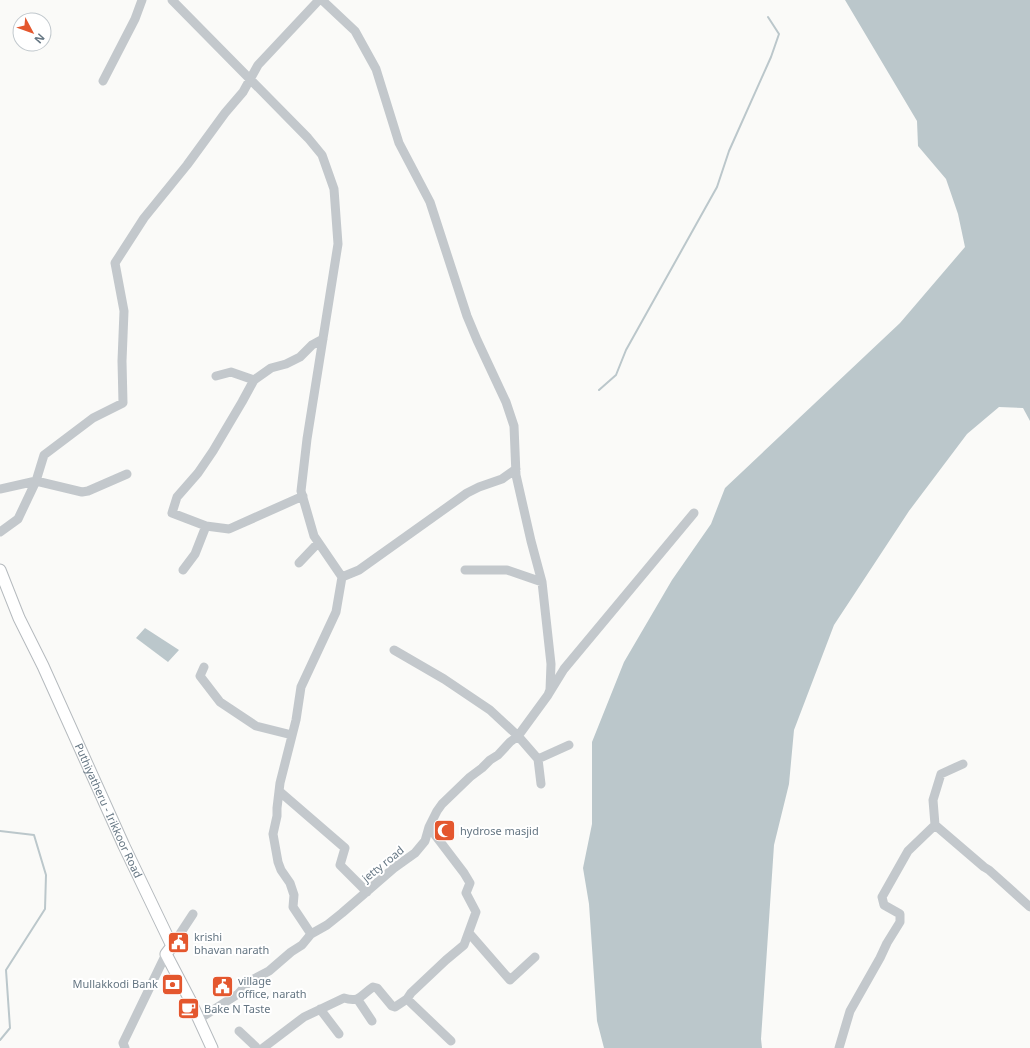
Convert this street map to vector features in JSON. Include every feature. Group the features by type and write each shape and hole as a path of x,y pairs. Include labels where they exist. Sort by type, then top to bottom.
{"main road":[{"name":"Puthiyatheru - Irikkoor Road","path":"0,570 19,618 43,666 124,846 169,950 179,977 212,1048"}],"street":[{"path":"103,80 135,19 142,0"},
{"path":"172,0 308,138 322,155 334,189 338,244 307,439 301,491 314,536 342,577 336,612 301,687 279,791 273,834 278,862 281,870 290,883 294,895 293,907 311,934"},
{"path":"0,532 18,519 36,481 44,454 93,418 123,403 122,361 124,311 115,264 144,218 243,92 258,65 319,0"},
{"path":"322,0 355,31 376,69 385,96 388,112 399,143 430,202 467,316 506,402 514,426 516,469 531,541 542,582 550,664 550,690 548,695"},
{"path":"303,496 229,529 206,526 172,513 177,497 198,473 213,451 254,380 271,368 286,364 300,357 312,345 323,340"},
{"path":"216,376 231,372 254,380"},
{"path":"342,577 359,570 467,494 479,487 502,479 516,469"},
{"path":"0,489 36,481 82,492 127,474"},
{"name":"jetty road","path":"199,1019 231,998 250,981 269,971 291,952 302,945 311,934 327,925 394,868 415,853 425,840 428,827 442,804 470,777 498,755 518,736 548,695 564,669 694,513"},
{"path":"183,570 195,554 206,526"},
{"path":"299,563 318,543"},
{"path":"465,570 507,570 542,582"},
{"path":"394,650 444,679 490,710 518,736 538,759 541,784"},
{"path":"204,667 200,676 220,702 256,726 292,735"},
{"path":"538,759 569,745"},
{"path":"963,764 941,774 933,800 935,825 989,870 1030,907"},
{"path":"279,791 345,848 340,865 367,892"},
{"path":"839,1048 850,1011 900,922 900,914 884,905 882,897 908,851 935,825"},
{"path":"239,1030 258,1048 304,1017 344,998 351,1001 358,1000 366,992 375,987 393,1007 395,1007 407,999 411,993 464,945 476,912 466,893 470,883 428,827"},
{"path":"124,1048 123,1044 169,950 193,914"},
{"path":"469,933 510,980 535,957"},
{"path":"407,999 451,1041"},
{"path":"358,1000 372,1021"},
{"path":"320,1010 339,1034"}],"shaded area":[{"path":"845,0 1030,0 1030,421 1023,408 999,407 967,434 909,511 834,625 794,730 789,784 774,845 761,1039 762,1048 604,1048 597,1021 589,904 583,868 592,824 592,742 624,662 672,580 711,524 725,488 900,323 965,247 958,214 946,179 918,146 917,121"},
{"path":"145,628 179,650 168,662 136,638"}],"waterway":[{"path":"599,390 616,375 626,350 717,187 729,151 771,57 779,34 768,17"},
{"path":"0,831 34,835 46,875 45,909 6,970 10,1028 0,1040"}],"place":[{"name":"hydrose masjid","path":"445,831"},
{"name":"krishi bhavan narath","path":"179,943"},
{"name":"Mullakkodi Bank","path":"173,984"},
{"name":"village office, narath","path":"223,987"},
{"name":"Bake N Taste","path":"188,1009"}]}
